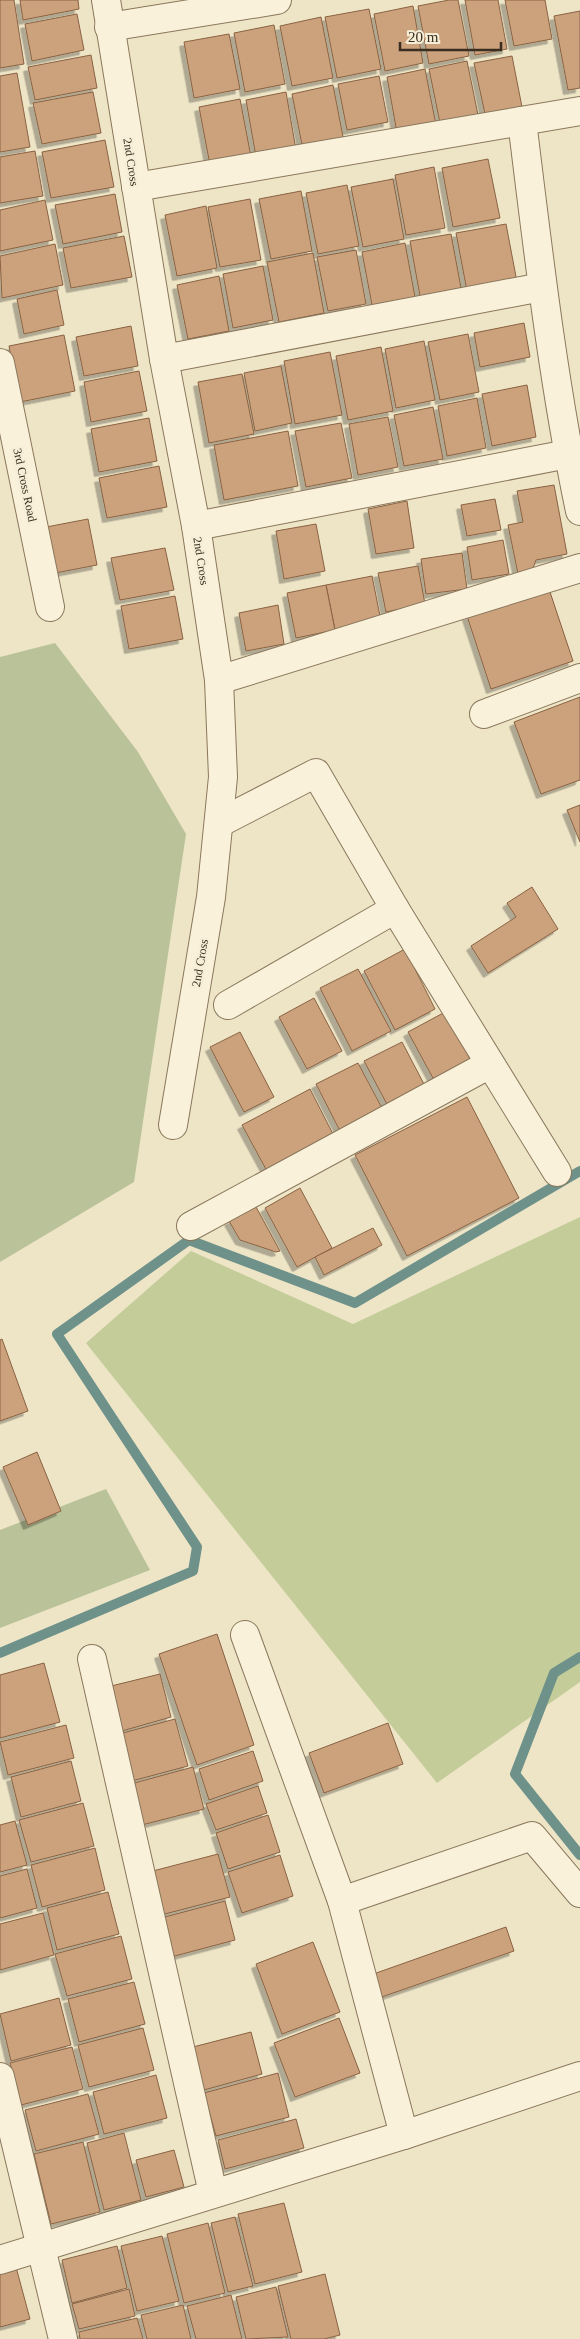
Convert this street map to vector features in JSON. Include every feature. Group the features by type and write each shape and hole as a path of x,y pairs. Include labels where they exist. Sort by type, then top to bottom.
{"street":[{"name":"2nd Cross","path":"106,0 164,359 196,526 219,680 223,777 219,823 211,897 173,1125"},
{"path":"110,27 277,0"},
{"path":"136,187 580,111"},
{"path":"522,121 542,287 568,454 580,511"},
{"path":"164,359 542,287"},
{"name":"3rd Cross Road","path":"0,363 50,607"},
{"path":"196,526 568,454"},
{"path":"219,680 578,574"},
{"path":"484,714 580,678"},
{"path":"219,823 316,773 395,909 557,1172"},
{"path":"228,1005 395,909"},
{"path":"192,1226 490,1064"},
{"path":"245,1635 342,1902 404,2135"},
{"path":"92,1659 213,2193"},
{"path":"342,1902 532,1836 580,1893"},
{"path":"0,2077 63,2339"},
{"path":"0,2260 404,2135 578,2085"}],"green space":[{"path":"55,643 138,752 186,834 134,1182 0,1262 0,657"},
{"path":"580,1217 580,1682 437,1783 86,1343 191,1251 353,1324"},
{"path":"106,1489 150,1570 0,1628 0,1530"}],"building":[{"path":"0,0 14,0 24,64 0,68"},
{"path":"20,0 78,0 79,9 23,20"},
{"path":"458,0 469,56 429,64 418,6"},
{"path":"465,0 498,0 507,49 475,55"},
{"path":"505,0 545,0 552,39 514,46"},
{"path":"413,6 423,63 385,71 374,14"},
{"path":"369,9 381,69 337,78 325,17"},
{"path":"580,11 580,88 568,90 554,16"},
{"path":"77,14 84,50 32,61 25,24"},
{"path":"321,17 333,78 292,86 280,26"},
{"path":"274,25 285,84 245,92 234,33"},
{"path":"229,34 240,89 194,98 184,42"},
{"path":"91,55 97,88 35,100 28,67"},
{"path":"512,56 522,107 485,114 474,63"},
{"path":"467,61 478,115 440,123 429,69"},
{"path":"425,69 436,125 397,133 387,77"},
{"path":"17,73 30,147 0,152 0,76"},
{"path":"379,76 388,122 347,130 338,84"},
{"path":"333,85 344,142 303,150 292,94"},
{"path":"93,92 101,133 42,144 33,103"},
{"path":"286,92 296,150 256,157 246,100"},
{"path":"240,99 251,157 210,165 199,107"},
{"path":"105,140 114,187 51,198 42,152"},
{"path":"35,151 43,196 0,203 0,157"},
{"path":"488,159 500,218 453,227 442,168"},
{"path":"434,167 445,228 406,235 395,175"},
{"path":"393,179 404,239 363,247 351,187"},
{"path":"347,185 359,246 318,254 306,193"},
{"path":"301,191 312,251 271,259 259,199"},
{"path":"115,194 122,232 63,244 55,205"},
{"path":"250,199 261,260 220,267 208,207"},
{"path":"45,200 53,240 0,251 0,210"},
{"path":"206,206 217,268 177,276 165,215"},
{"path":"506,224 517,282 467,291 456,233"},
{"path":"451,234 461,288 420,296 410,241"},
{"path":"124,236 132,277 71,288 63,248"},
{"path":"405,243 415,297 372,305 362,252"},
{"path":"55,244 63,285 2,298 0,256"},
{"path":"356,250 366,304 328,311 317,257"},
{"path":"313,253 324,313 279,322 267,262"},
{"path":"263,266 273,320 233,328 223,274"},
{"path":"219,276 229,331 188,339 177,285"},
{"path":"57,290 64,325 24,334 17,299"},
{"path":"524,323 530,357 480,367 474,333"},
{"path":"131,326 138,366 84,376 76,337"},
{"path":"468,334 479,392 440,400 428,342"},
{"path":"64,335 75,391 20,402 9,346"},
{"path":"424,341 435,400 396,408 385,349"},
{"path":"381,347 393,411 348,420 336,356"},
{"path":"330,352 342,415 295,424 284,361"},
{"path":"281,366 292,423 255,431 244,373"},
{"path":"139,371 147,411 91,422 84,382"},
{"path":"242,374 254,434 209,443 198,382"},
{"path":"527,385 536,437 492,446 482,394"},
{"path":"477,398 486,448 447,456 438,406"},
{"path":"433,407 443,459 404,466 394,415"},
{"path":"388,417 398,467 358,475 349,424"},
{"path":"149,418 157,461 99,472 91,429"},
{"path":"341,423 352,478 306,487 295,431"},
{"path":"288,431 298,486 224,500 214,445"},
{"path":"159,466 167,507 107,518 99,478"},
{"path":"554,485 567,554 536,560 532,571 518,574 508,525 523,522 517,491"},
{"path":"495,499 501,530 467,536 461,505"},
{"path":"407,501 414,548 376,554 368,509"},
{"path":"88,519 97,565 50,574 41,528"},
{"path":"316,524 325,571 284,579 276,531"},
{"path":"503,540 509,574 472,580 467,547"},
{"path":"165,548 174,590 120,600 111,558"},
{"path":"462,553 467,589 426,594 421,559"},
{"path":"418,566 425,604 386,612 378,573"},
{"path":"372,576 381,621 335,630 326,585"},
{"path":"326,585 335,630 296,638 287,593"},
{"path":"549,589 573,661 491,689 467,616"},
{"path":"175,596 183,639 129,649 121,606"},
{"path":"278,605 284,644 246,651 239,613"},
{"path":"580,697 580,780 541,794 514,722"},
{"path":"580,805 580,842 567,810"},
{"path":"532,887 558,929 488,973 471,946 516,917 507,903"},
{"path":"405,949 435,1009 395,1030 364,971"},
{"path":"358,969 391,1031 352,1051 320,988"},
{"path":"314,998 342,1051 307,1069 279,1017"},
{"path":"445,1012 471,1061 434,1080 408,1032"},
{"path":"240,1032 274,1097 244,1112 210,1047"},
{"path":"402,1042 426,1088 389,1108 364,1061"},
{"path":"358,1063 383,1110 341,1133 316,1084"},
{"path":"310,1089 335,1138 268,1173 242,1125"},
{"path":"467,1097 519,1198 407,1256 355,1155"},
{"path":"300,1188 332,1248 297,1267 265,1208"},
{"path":"256,1207 280,1251 276,1252 240,1240 229,1221"},
{"path":"373,1228 382,1245 324,1275 315,1257"},
{"path":"2,1339 28,1411 0,1421 0,1340"},
{"path":"37,1452 61,1511 28,1525 3,1467"},
{"path":"217,1634 254,1745 197,1765 159,1654"},
{"path":"44,1663 60,1722 0,1738 0,1675"},
{"path":"160,1674 171,1717 115,1733 103,1688"},
{"path":"175,1719 188,1766 128,1782 115,1735"},
{"path":"388,1723 403,1764 324,1793 309,1753"},
{"path":"66,1725 74,1758 8,1775 0,1742"},
{"path":"253,1751 263,1781 209,1800 199,1769"},
{"path":"71,1761 81,1801 21,1817 11,1777"},
{"path":"193,1767 204,1809 138,1826 127,1785"},
{"path":"258,1786 267,1813 216,1830 206,1804"},
{"path":"83,1803 94,1846 31,1862 19,1820"},
{"path":"268,1815 280,1852 228,1869 216,1833"},
{"path":"15,1821 27,1865 0,1872 0,1825"},
{"path":"95,1848 105,1890 42,1907 31,1865"},
{"path":"218,1854 230,1897 161,1915 149,1872"},
{"path":"280,1855 293,1896 242,1913 228,1872"},
{"path":"27,1869 37,1908 0,1918 0,1876"},
{"path":"108,1892 119,1934 57,1950 47,1908"},
{"path":"225,1901 235,1940 171,1957 161,1918"},
{"path":"43,1913 54,1955 0,1970 0,1924"},
{"path":"506,1927 514,1951 373,2000 365,1977"},
{"path":"121,1936 132,1979 67,1996 55,1954"},
{"path":"313,1942 340,2012 282,2034 256,1964"},
{"path":"134,1982 145,2024 79,2042 68,1999"},
{"path":"59,1998 71,2045 11,2061 0,2014"},
{"path":"339,2018 360,2073 295,2097 274,2043"},
{"path":"143,2028 154,2070 89,2087 78,2045"},
{"path":"251,2032 262,2074 204,2090 193,2047"},
{"path":"72,2047 83,2089 21,2105 10,2063"},
{"path":"278,2073 289,2117 216,2136 204,2093"},
{"path":"156,2075 167,2118 104,2134 93,2092"},
{"path":"88,2094 99,2134 36,2151 25,2110"},
{"path":"296,2119 304,2148 225,2169 218,2140"},
{"path":"124,2133 141,2200 104,2210 87,2143"},
{"path":"83,2142 100,2212 51,2224 34,2154"},
{"path":"174,2150 184,2187 146,2197 136,2160"},
{"path":"284,2203 302,2272 255,2284 238,2214"},
{"path":"235,2217 253,2286 228,2292 211,2223"},
{"path":"208,2223 225,2293 184,2303 167,2234"},
{"path":"162,2236 179,2301 137,2311 121,2246"},
{"path":"117,2246 127,2288 72,2303 62,2260"},
{"path":"16,2267 30,2319 0,2327 0,2271"},
{"path":"325,2274 340,2335 324,2339 291,2339 278,2286"},
{"path":"276,2287 288,2337 246,2339 236,2297"},
{"path":"129,2289 135,2316 79,2329 72,2304"},
{"path":"231,2295 242,2339 196,2339 187,2306"},
{"path":"183,2305 191,2339 147,2339 141,2315"},
{"path":"137,2318 143,2339 80,2339 79,2332"}],"waterway":[{"path":"0,1653 193,1571 197,1547 57,1334 189,1240 355,1303 580,1171"},
{"path":"580,1657 554,1673 515,1774 580,1855"}]}
